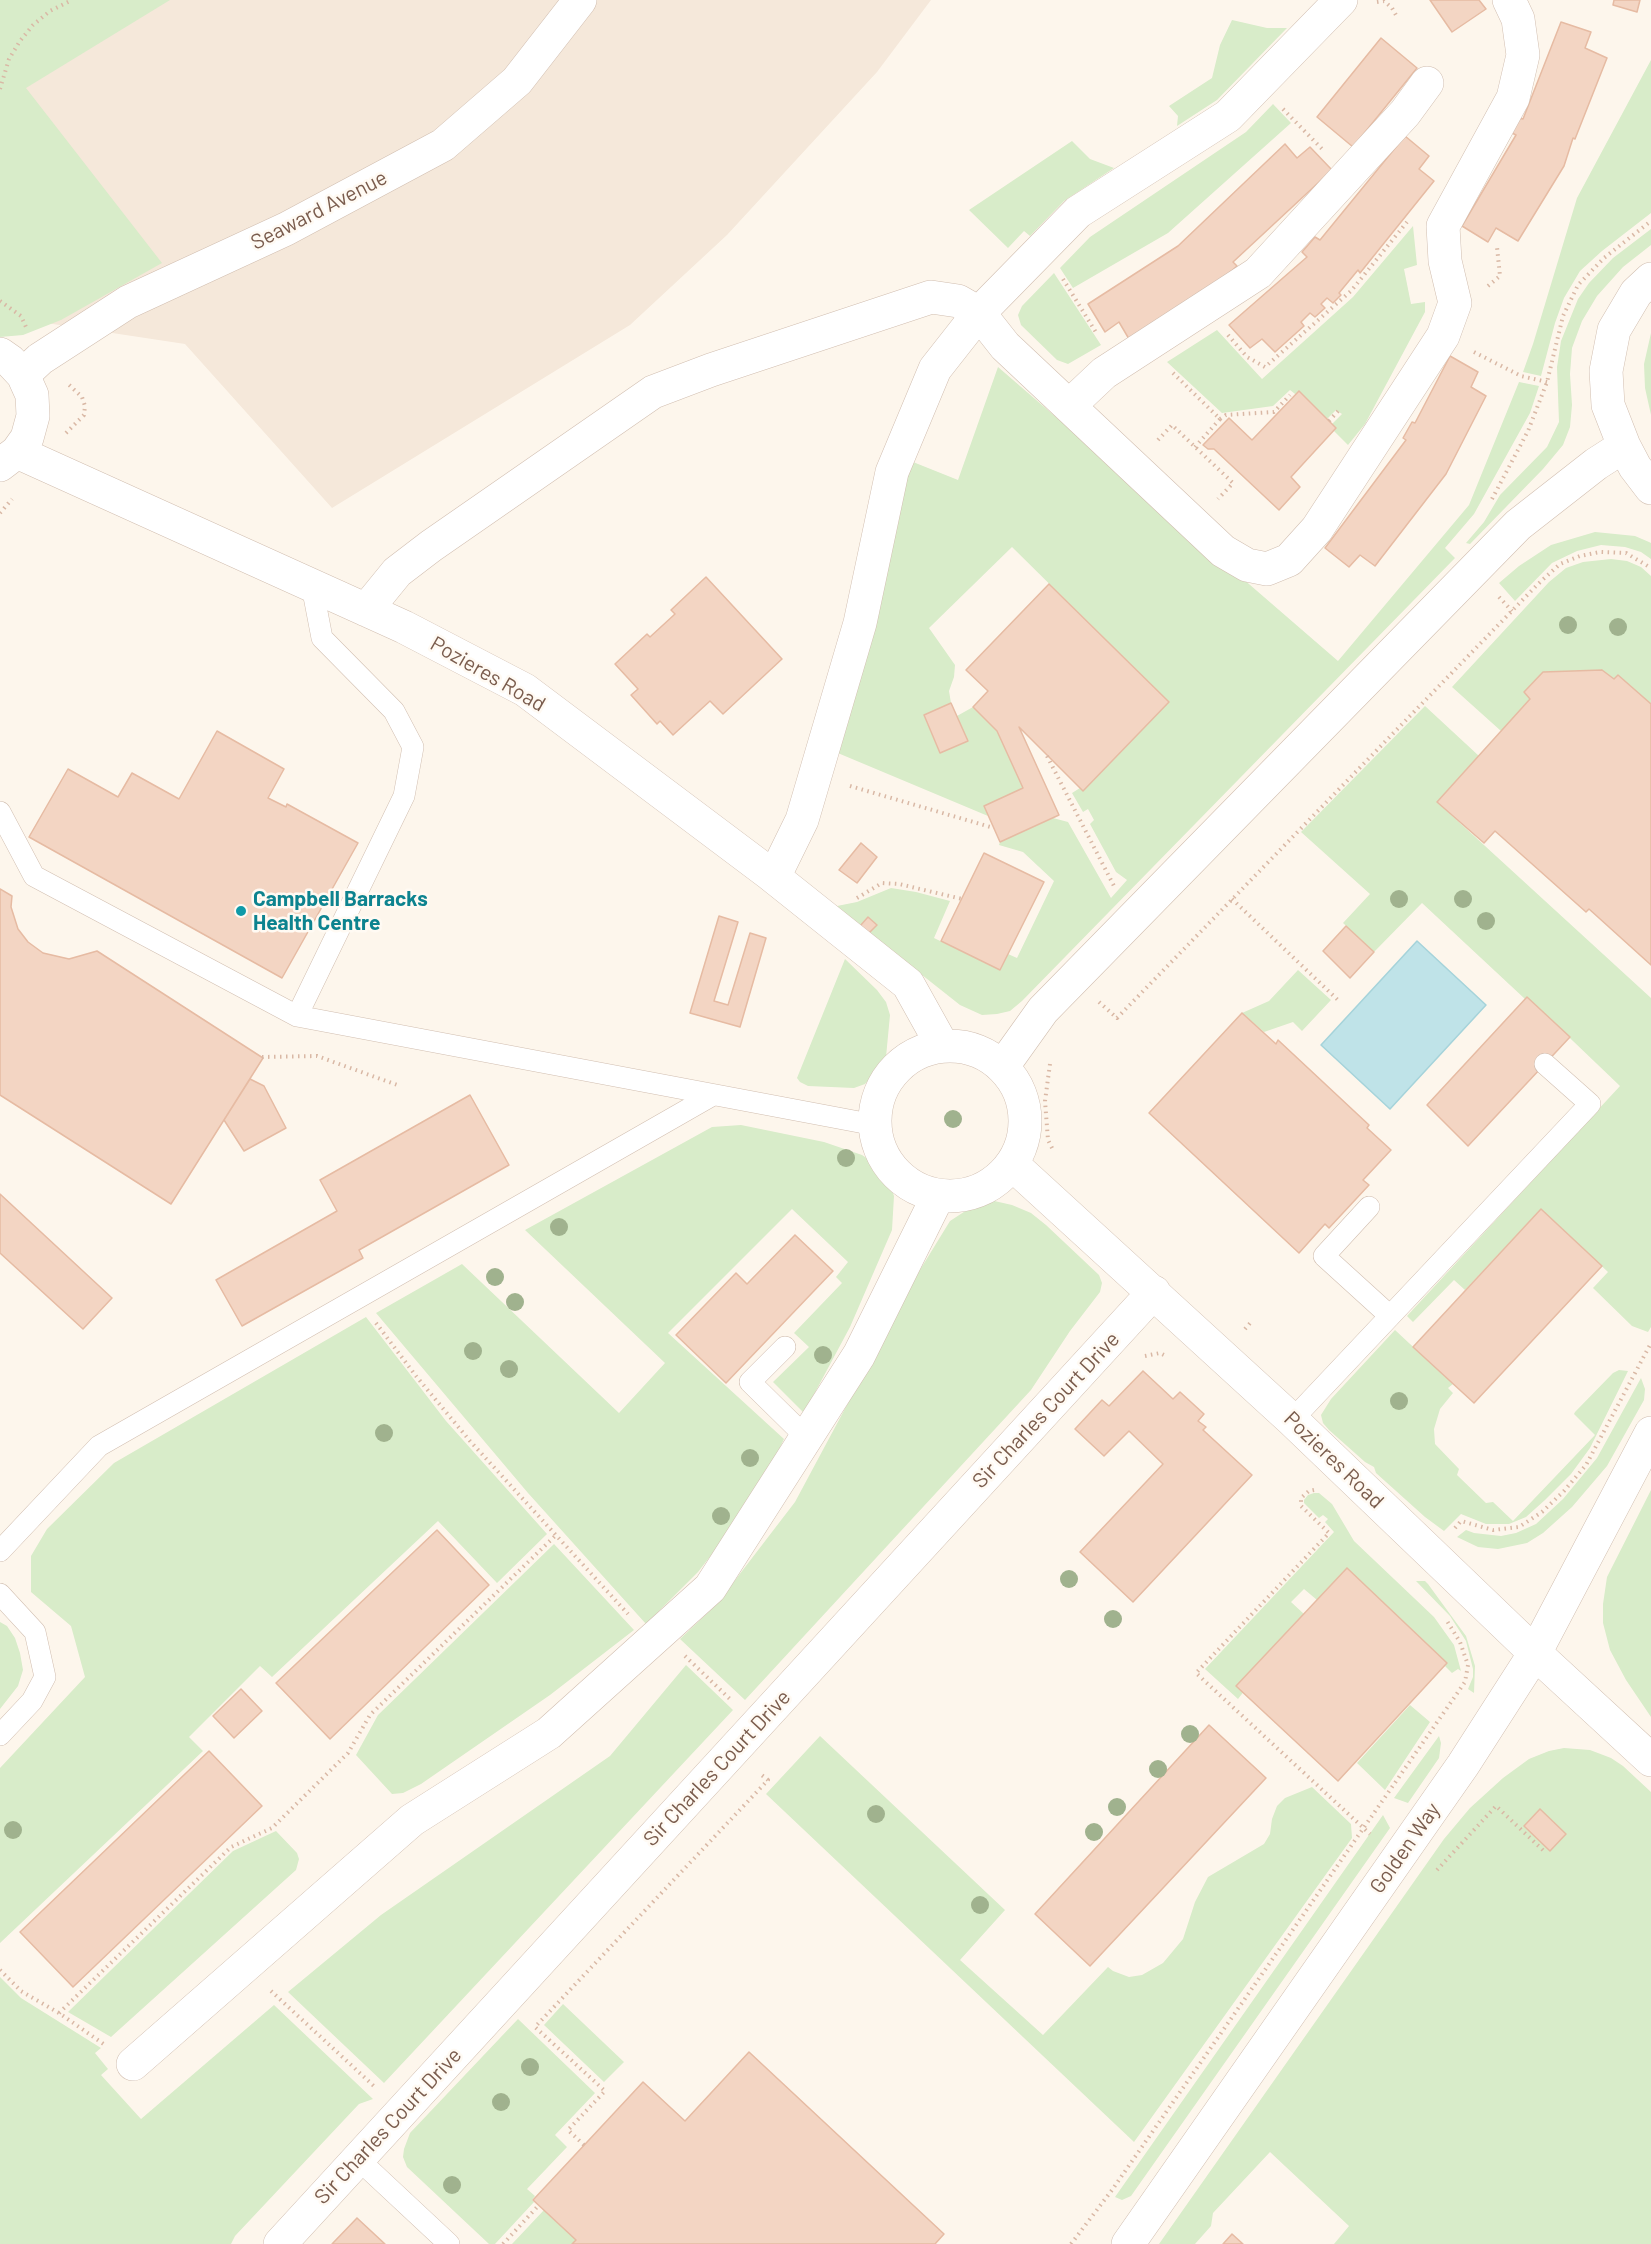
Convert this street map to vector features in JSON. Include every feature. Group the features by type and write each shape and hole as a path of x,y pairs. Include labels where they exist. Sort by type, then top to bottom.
{"street":[{"name":"Seaward Avenue","path":"12,365 40,359 128,302 286,229 443,145 517,81 580,0"},
{"path":"774,878 802,820 860,623 892,472 935,369 979,313 1078,213 1228,116 1341,0"},
{"path":"366,610 397,572 431,546 653,392 711,370 931,297 958,301 979,313 1005,346 1223,552 1247,565 1267,569 1289,560 1317,530 1443,336 1455,303 1445,261 1443,226 1513,98 1523,55 1518,19 1509,0"},
{"path":"1069,406 1104,373 1258,273 1405,113 1427,83"},
{"path":"1651,279 1636,293 1614,330 1606,371 1608,405 1624,446 1635,467 1651,488"},
{"path":"9,458 27,438 33,416 32,395 12,365"},
{"path":"1003,1066 1043,1010 1518,525 1596,464 1624,446"},
{"name":"Pozieres Road","path":"9,458 404,627 525,690 774,878 908,984 942,1046"},
{"path":"942,1046 964,1047 985,1053 1003,1066 1016,1083 1024,1103 1025,1124 1022,1145 1012,1164 998,1180 979,1191 959,1196 938,1196 915,1188 896,1174 882,1154 875,1125 876,1107 884,1084 899,1066 919,1052 942,1046"},
{"name":"Pozieres Road","path":"1012,1164 1292,1420 1534,1653 1651,1760"},
{"path":"133,2064 412,1820 549,1733 710,1588 859,1355 938,1196"},
{"name":"Sir Charles Court Drive","path":"280,2244 1154,1292"},
{"name":"Golden Way","path":"1128,2244 1463,1765 1534,1653 1651,1433"}],"lane":[{"path":"297,1016 404,796 413,747 394,711 322,638 312,586"},
{"path":"0,812 34,876 297,1016 875,1125"},
{"path":"1292,1420 1590,1104 1545,1064"},
{"path":"0,1551 99,1446 713,1095"},
{"path":"1368,1208 1324,1256 1390,1316"},
{"path":"785,1347 750,1382 806,1437"},
{"path":"0,1594 35,1632 45,1677 32,1701 0,1735"},
{"path":"358,2159 449,2244"}],"path":[{"path":"0,89 9,59 20,41 33,25 50,11 72,0"},
{"path":"1280,105 1347,175"},
{"path":"1221,327 1247,357 1265,367 1351,291 1409,220 1415,219"},
{"path":"1489,503 1528,431 1547,382 1563,316 1578,285 1604,258 1651,221"},
{"path":"1060,276 1117,365"},
{"path":"1443,336 1521,376 1547,382"},
{"path":"1170,370 1220,420"},
{"path":"1195,447 1226,415 1274,412 1290,395"},
{"path":"1329,421 1338,411"},
{"path":"1156,442 1172,425 1233,483 1218,500"},
{"path":"1095,998 1117,1018 1560,564 1580,556 1600,552 1626,553 1651,568"},
{"path":"1474,570 1512,611"},
{"path":"1047,756 1108,877 1135,916"},
{"path":"815,775 994,828"},
{"path":"816,911 838,901 859,898 882,884 899,884 962,899"},
{"path":"1232,899 1340,1002"},
{"path":"1054,1055 1050,1063 1045,1101 1048,1140 1057,1159"},
{"path":"262,1057 317,1056 400,1086"},
{"path":"358,1298 416,1376 555,1536 652,1640 676,1647 757,1725"},
{"path":"1431,1553 1461,1521 1492,1530 1519,1527 1550,1505 1586,1465 1651,1343"},
{"path":"1142,1357 1160,1353 1170,1356"},
{"path":"1312,1482 1319,1489 1309,1491 1301,1498 1301,1506 1329,1533 1196,1673 1364,1830 1425,1883 1496,1806 1546,1853"},
{"path":"59,2013 231,1847 272,1828 348,1753 370,1715 555,1536"},
{"path":"1071,2244 1119,2181 1466,1682 1468,1665 1460,1642 1439,1613"},
{"path":"535,2026 768,1780 754,1769"},
{"path":"244,1966 402,2111"},
{"path":"0,1970 21,1991 59,2013 133,2064"},
{"path":"527,2019 604,2091 568,2130 584,2145"},
{"path":"503,2244 539,2205"}],"shaded area":[{"path":"0,0 931,0 877,72 727,235 630,325 332,508 185,344 0,316"}],"green space":[{"path":"0,0 170,0 26,88 162,263 61,320 23,335 0,337"},
{"path":"1232,20 1267,28 1287,28 1217,100 1177,126 1178,116 1169,106 1212,78 1220,45"},
{"path":"1651,60 1651,213 1580,271 1564,298 1541,376 1523,372 1577,198"},
{"path":"1273,104 1291,123 1168,233 1073,288 1060,268 1090,237 1246,132"},
{"path":"1072,141 1090,159 1114,168 1064,201 1030,236 1024,231 1008,248 969,210"},
{"path":"1413,226 1417,265 1404,269 1411,304 1425,302 1425,312 1365,424 1348,445 1334,431 1336,428 1332,424 1342,414 1336,410 1327,419 1290,390 1273,406 1222,413 1167,362 1217,330 1262,379 1353,297"},
{"path":"1651,229 1651,245 1623,267 1597,296 1582,321 1572,348 1570,427 1563,445 1543,469 1470,544 1466,543 1484,522 1500,495 1547,447 1559,422 1557,367 1561,341 1578,299 1589,283 1613,258"},
{"path":"1054,273 1101,345 1068,364 1057,360 1021,325 1018,315 1022,306"},
{"path":"1651,333 1651,415 1645,388 1644,364"},
{"path":"998,367 1338,661 1469,505 1519,382 1539,386 1530,413 1474,514 1445,548 1455,558 1022,1001 1010,1011 982,1015 960,1005 869,933 877,925 868,917 860,926 837,906 857,902 891,888 950,901 934,938 1000,970 1008,954 1017,958 1054,881 1023,852 999,845 1000,842 1053,818 1068,822 1111,898 1127,880 1116,872 1090,824 1094,820 1088,809 1083,812 1072,793 1080,788 1169,702 1012,547 929,628 955,665 949,691 951,703 924,716 940,753 968,741 957,716 973,707 997,731 1023,788 984,806 988,816 833,751 882,551 913,462 958,480"},
{"path":"1595,532 1635,536 1649,542 1651,543 1651,559 1641,552 1625,547 1601,545 1577,551 1552,563 1515,601 1499,583 1519,566 1551,545"},
{"path":"1611,559 1627,561 1641,567 1651,576 1651,704 1618,675 1614,679 1602,670 1544,672 1530,699 1501,731 1452,687 1549,582 1566,568 1583,562"},
{"path":"1425,706 1479,756 1437,802 1651,998 1651,1327 1648,1332 1632,1326 1593,1288 1608,1272 1541,1209 1465,1290 1454,1280 1413,1322 1407,1316 1620,1086 1527,997 1525,999 1422,903 1374,952 1343,923 1370,894 1301,832"},
{"path":"845,959 886,1002 890,1015 886,1057 879,1069 865,1084 854,1088 808,1086 797,1078"},
{"path":"1298,970 1331,1000 1302,1031 1293,1022 1264,1032 1242,1013 1269,1001"},
{"path":"741,1125 824,1142 862,1155 877,1165 894,1196 892,1230 850,1327 804,1413 773,1382 809,1347 794,1333 842,1283 836,1277 848,1262 792,1209 668,1333 784,1439 767,1475 726,1536 698,1572 646,1624 528,1493 376,1313 462,1264 619,1413 665,1363 525,1230 712,1127"},
{"path":"990,1200 1012,1205 1031,1213 1046,1225 1099,1275 1102,1283 1100,1292 1070,1331 1031,1390 745,1700 680,1639 716,1605 795,1502 915,1278 950,1221 970,1208"},
{"path":"366,1317 446,1421 547,1534 497,1583 438,1521 272,1677 260,1666 189,1737 203,1751 0,1943 0,1768 85,1677 71,1626 31,1592 31,1556 47,1529 114,1463"},
{"path":"1395,1330 1453,1384 1448,1388 1453,1393 1440,1409 1434,1429 1435,1444 1459,1469 1457,1475 1486,1503 1493,1502 1513,1521 1595,1435 1574,1414 1575,1412 1613,1373 1619,1370 1628,1371 1590,1448 1571,1474 1526,1517 1509,1524 1486,1524 1461,1514 1444,1531 1425,1517 1376,1473 1374,1467 1365,1462 1329,1430 1323,1423 1321,1415 1331,1399"},
{"path":"1641,1378 1645,1389 1644,1400 1607,1466 1572,1507 1543,1533 1527,1543 1498,1549 1478,1547 1457,1537 1466,1530 1501,1536 1516,1533 1536,1524 1563,1499 1597,1458"},
{"path":"1651,1490 1651,1717 1626,1680 1610,1650 1603,1623 1603,1604 1607,1577"},
{"path":"1319,1493 1332,1504 1354,1541 1434,1617 1454,1645 1461,1671 1458,1669 1452,1673 1445,1666 1447,1663 1347,1569 1317,1600 1304,1589 1291,1602 1304,1614 1238,1699 1205,1669 1334,1532 1325,1522 1328,1519 1323,1515 1319,1518 1304,1503 1308,1495"},
{"path":"554,1544 634,1630 550,1695 421,1784 403,1793 392,1794 356,1755 378,1715"},
{"path":"1416,1581 1425,1581 1428,1584 1466,1636 1475,1666 1474,1693 1468,1689 1473,1677 1473,1669 1466,1641 1450,1616"},
{"path":"0,1622 7,1626 15,1638 23,1670 18,1686 0,1709"},
{"path":"686,1665 733,1710 384,2083 288,1992 381,1915 610,1756"},
{"path":"1410,1705 1430,1722 1385,1790 1357,1763"},
{"path":"820,1736 1005,1910 960,1960 1043,2035 1108,1967 1129,1977 1142,1975 1163,1963 1183,1939 1195,1902 1208,1877 1264,1844 1270,1834 1277,1806 1285,1798 1312,1787 1351,1824 1352,1838 1134,2142 766,1794"},
{"path":"1439,1736 1441,1743 1439,1758 1408,1803 1394,1798"},
{"path":"1564,1748 1590,1750 1611,1758 1651,1792 1651,2244 1334,2244 1349,2226 1270,2152 1213,2213 1211,2226 1195,2244 1159,2244 1444,1839 1470,1808 1503,1778 1529,1759"},
{"path":"1383,1815 1390,1828 1131,2196 1122,2200 1115,2197"},
{"path":"276,1831 297,1853 299,1859 296,1870 111,2037 68,2012 233,1851"},
{"path":"0,1977 21,1998 101,2048 95,2053 108,2069 101,2075 141,2119 274,2005 373,2099 359,2104 235,2236 231,2244 0,2244"},
{"path":"563,2004 624,2062 604,2082 544,2025"},
{"path":"518,2019 595,2093 555,2135 567,2147 527,2189 535,2196 532,2200 534,2202 495,2244 489,2244 407,2167 403,2157 404,2149 410,2133"},
{"path":"544,2210 576,2240 572,2244 512,2244"}],"water":[{"path":"1417,941 1486,1005 1390,1109 1321,1045"}],"building":[{"path":"1430,0 1479,0 1486,9 1452,32"},
{"path":"1614,0 1640,0 1637,12 1613,5"},
{"path":"1561,22 1591,32 1585,48 1607,58 1575,139 1573,138 1564,166 1518,241 1496,228 1488,242 1462,226 1516,135 1512,133 1518,118 1523,119"},
{"path":"1381,38 1417,68 1353,147 1317,117"},
{"path":"1405,136 1429,156 1419,169 1434,181 1333,303 1327,298 1321,304 1325,308 1315,317 1310,313 1301,322 1304,326 1275,352 1262,339 1250,348 1229,325 1307,257 1302,252 1315,237 1320,240"},
{"path":"1285,144 1297,158 1310,147 1332,170 1233,262 1237,266 1206,294 1129,339 1119,322 1105,332 1088,304 1178,246"},
{"path":"1450,356 1478,372 1471,387 1486,396 1446,474 1375,566 1360,555 1349,567 1325,548 1406,440 1403,438 1412,422 1415,423"},
{"path":"1299,391 1336,428 1291,477 1300,487 1279,510 1214,449 1208,449 1203,445 1229,418 1252,440"},
{"path":"706,577 782,659 723,714 710,701 673,735 660,721 657,724 631,695 638,689 615,664 647,634 650,637 675,614 671,610"},
{"path":"1049,584 1169,702 1083,791 1019,727 1059,815 1000,842 984,806 1023,788 997,731 973,707 988,691 966,670"},
{"path":"1602,670 1614,679 1618,675 1651,704 1651,965 1589,909 1586,912 1495,831 1484,843 1437,802 1530,699 1524,692 1543,672"},
{"path":"951,703 968,741 940,753 924,715"},
{"name":"Campbell Barracks Health Centre","path":"217,731 284,769 268,798 286,807 287,804 358,843 282,978 29,837 68,769 118,797 132,773 179,799"},
{"path":"861,843 877,857 857,883 839,870"},
{"path":"984,853 1044,882 1000,970 941,941"},
{"path":"0,889 12,896 11,907 18,929 28,942 43,953 69,959 97,951 263,1058 171,1204 0,1095"},
{"path":"719,916 738,922 714,1001 728,1005 750,933 766,938 740,1027 690,1013"},
{"path":"868,917 877,925 869,933 860,926"},
{"path":"1346,926 1374,952 1350,978 1323,951"},
{"path":"1527,997 1570,1037 1468,1146 1427,1105"},
{"path":"1242,1013 1276,1044 1278,1040 1369,1125 1367,1128 1391,1150 1363,1180 1369,1185 1329,1228 1325,1224 1299,1253 1149,1113"},
{"path":"250,1079 264,1086 286,1128 244,1151 224,1120"},
{"path":"470,1095 509,1165 359,1250 363,1258 242,1326 216,1280 337,1211 320,1180"},
{"path":"0,1194 112,1298 83,1329 0,1253"},
{"path":"1541,1209 1602,1266 1474,1403 1413,1347"},
{"path":"795,1235 833,1271 726,1383 676,1335 736,1273 747,1284"},
{"path":"1143,1371 1173,1399 1180,1392 1204,1414 1198,1421 1206,1427 1203,1430 1252,1475 1133,1602 1080,1552 1163,1464 1129,1431 1104,1456 1075,1429 1102,1400 1109,1406"},
{"path":"437,1530 489,1585 330,1739 276,1683"},
{"path":"1347,1568 1447,1663 1338,1781 1236,1686"},
{"path":"241,1689 262,1711 234,1738 213,1716"},
{"path":"1209,1725 1266,1778 1090,1966 1035,1914"},
{"path":"209,1751 262,1806 73,1987 20,1932"},
{"path":"1540,1809 1566,1834 1550,1851 1524,1826"},
{"path":"749,2052 944,2234 935,2244 572,2244 576,2240 533,2200 643,2082 685,2121"},
{"path":"357,2218 385,2244 332,2244"},
{"path":"1232,2234 1243,2244 1223,2244"}],"place":[{"name":"Campbell Barracks Health Centre","path":"241,911"}]}
